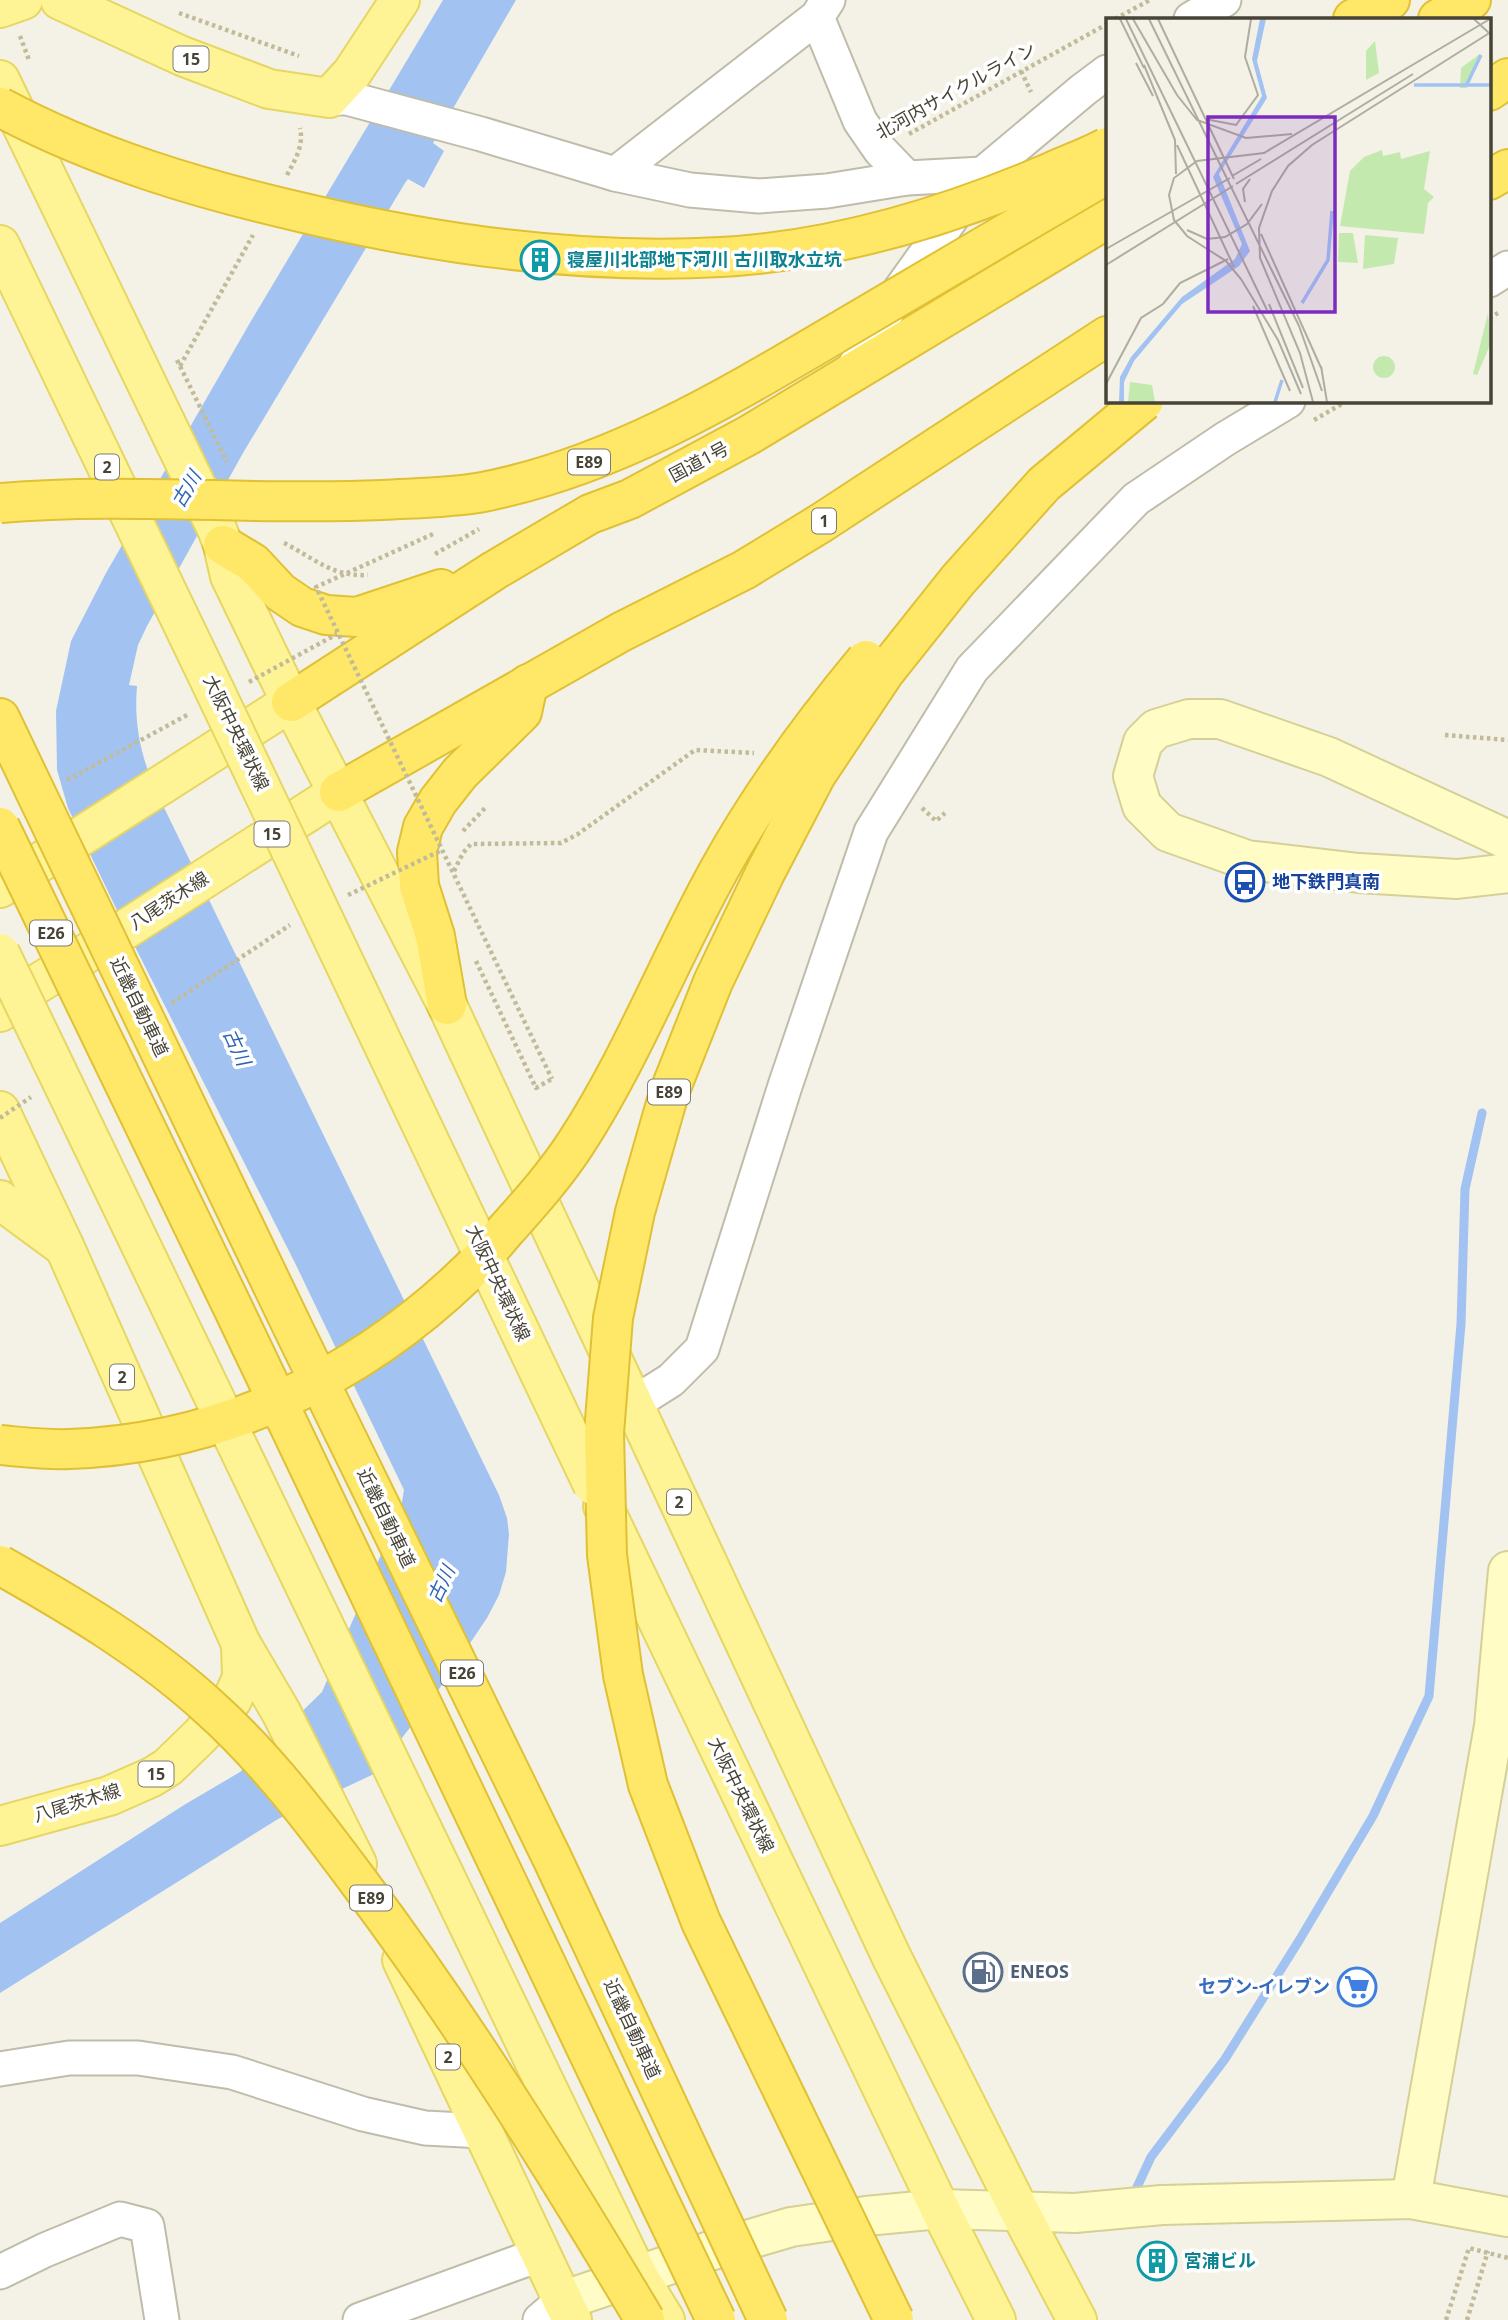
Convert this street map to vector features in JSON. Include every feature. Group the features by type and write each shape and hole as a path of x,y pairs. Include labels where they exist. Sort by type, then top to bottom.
{"highway":[{"path":"1355,18 1390,0"},
{"path":"1372,18 1403,0"},
{"path":"1440,18 1471,0"},
{"path":"1490,90 1508,78"},
{"path":"0,107 43,130 141,169 256,202 455,244 638,259 736,256 805,247 892,229 993,197 1106,147"},
{"path":"1490,179 1508,169"},
{"name":"E89","path":"0,503 89,500 342,502 481,492 545,476 595,460 664,430 746,386 1106,175"},
{"name":"国道1号","path":"291,702 495,570 590,514 630,499 749,435 1106,220"},
{"name":"1","path":"339,792 621,632 744,570 821,523 1106,337"},
{"name":"E89","path":"0,1446 68,1449 141,1441 206,1427 249,1412 285,1398 352,1364 393,1336 469,1272 525,1209 575,1145 617,1075 718,871 767,788 808,732 878,646 952,567 1044,484 1143,402"},
{"name":"E89","path":"894,2320 701,1922 648,1785 623,1675 607,1555 604,1433 607,1364 627,1245 651,1149 669,1093 713,982 765,873 816,775 884,673 958,580 1044,484"},
{"path":"220,537 253,563 280,592 302,607 326,615 357,617 495,570"},
{"path":"447,1005 435,936 419,886 417,852 423,827 438,801 460,773 522,712 528,684"},
{"name":"近畿自動車道","path":"0,718 552,1858 768,2320"},
{"name":"E26","path":"0,827 716,2320"},
{"name":"E89","path":"0,1566 87,1615 157,1662 211,1708 261,1759 311,1818 396,1931 467,2034 561,2178 645,2320"}],"main road":[{"path":"0,8 23,0"},
{"name":"15","path":"60,0 182,55 270,89 338,98"},
{"path":"338,98 400,0"},
{"name":"2","path":"0,80 220,537 230,576 291,702 447,1005 892,1958 1071,2309"},
{"name":"大阪中央環状線","path":"0,245 280,825 940,2209 996,2320"},
{"path":"0,888 291,702"},
{"name":"八尾茨木線","path":"0,1012 37,984 339,792"},
{"path":"0,953 638,2276 665,2320"},
{"name":"2","path":"0,1111 65,1248 241,1644 281,1712 333,1814 541,2254 558,2314"},
{"path":"0,1200 65,1248"},
{"name":"八尾茨木線","path":"0,1826 109,1796 168,1767 232,1700 242,1678 241,1644"}],"street":[{"path":"1193,18 1224,0"},
{"path":"615,174 822,8 860,121 880,150 907,178"},
{"path":"850,374 900,290 983,174 1106,73"},
{"path":"338,98 481,134 615,174 691,190 759,196 827,191 907,178 983,174"},
{"path":"1490,279 1508,268"},
{"path":"633,1404 671,1380 702,1349 785,1086 871,832 972,668 1136,499 1225,439 1286,402"},
{"path":"1508,840 1329,757 1220,719 1189,719 1156,729 1143,742 1133,776 1142,806 1168,832 1247,860 1359,873 1457,879 1508,873"},
{"path":"1411,2199 1501,1728 1508,1571"},
{"path":"0,2069 69,2058 138,2058 232,2072 363,2114 425,2127 483,2131"},
{"path":"558,2314 638,2276 791,2227 940,2209 1020,2213 1411,2199 1498,2232"},
{"path":"0,2272 120,2218 147,2226 162,2320"},
{"path":"360,2320 541,2254"}],"path":[{"path":"1117,18 1150,0"},
{"path":"174,12 299,56"},
{"name":"北河内サイクルライン","path":"880,150 1106,25"},
{"path":"1021,71 1032,94 1027,95"},
{"path":"191,386 229,468"},
{"path":"441,531 316,587 552,1079 536,1088 475,958"},
{"path":"274,539 337,572"},
{"path":"239,687 337,634"},
{"path":"67,780 190,714"},
{"path":"1445,735 1507,740"},
{"path":"471,845 561,844 695,750 762,754"},
{"path":"918,805 936,821 945,813"},
{"path":"458,836 487,806"},
{"path":"343,897 442,850"},
{"path":"170,1005 294,923"},
{"path":"0,1118 35,1094"},
{"path":"1467,2320 1487,2253 1498,2232"},
{"path":"1446,2320 1469,2248 1508,2258"}],"water":[{"name":"古川","path":"443,0 516,0 433,143 444,151 424,188 408,179 405,183 243,453 147,626 138,645 129,685 137,686 139,736 153,785 499,1495 509,1534 506,1572 499,1595 487,1618 433,1698 374,1774 278,1819 0,1993 0,1923 240,1772 322,1692 401,1508 404,1490 295,1263 126,929 68,808 57,770 56,711 71,641 106,573 251,321"}],"waterway":[{"path":"1132,2198 1151,2157 1225,2059 1373,1816 1429,1696 1461,1324 1465,1189 1482,1113"}],"place":[{"name":"寝屋川北部地下河川 古川取水立坑","path":"540,260"},
{"name":"地下鉄門真南","path":"1245,882"},
{"name":"ENEOS","path":"983,1972"},
{"name":"セブン-イレブン","path":"1357,1987"},
{"name":"宮浦ビル","path":"1157,2261"}]}
